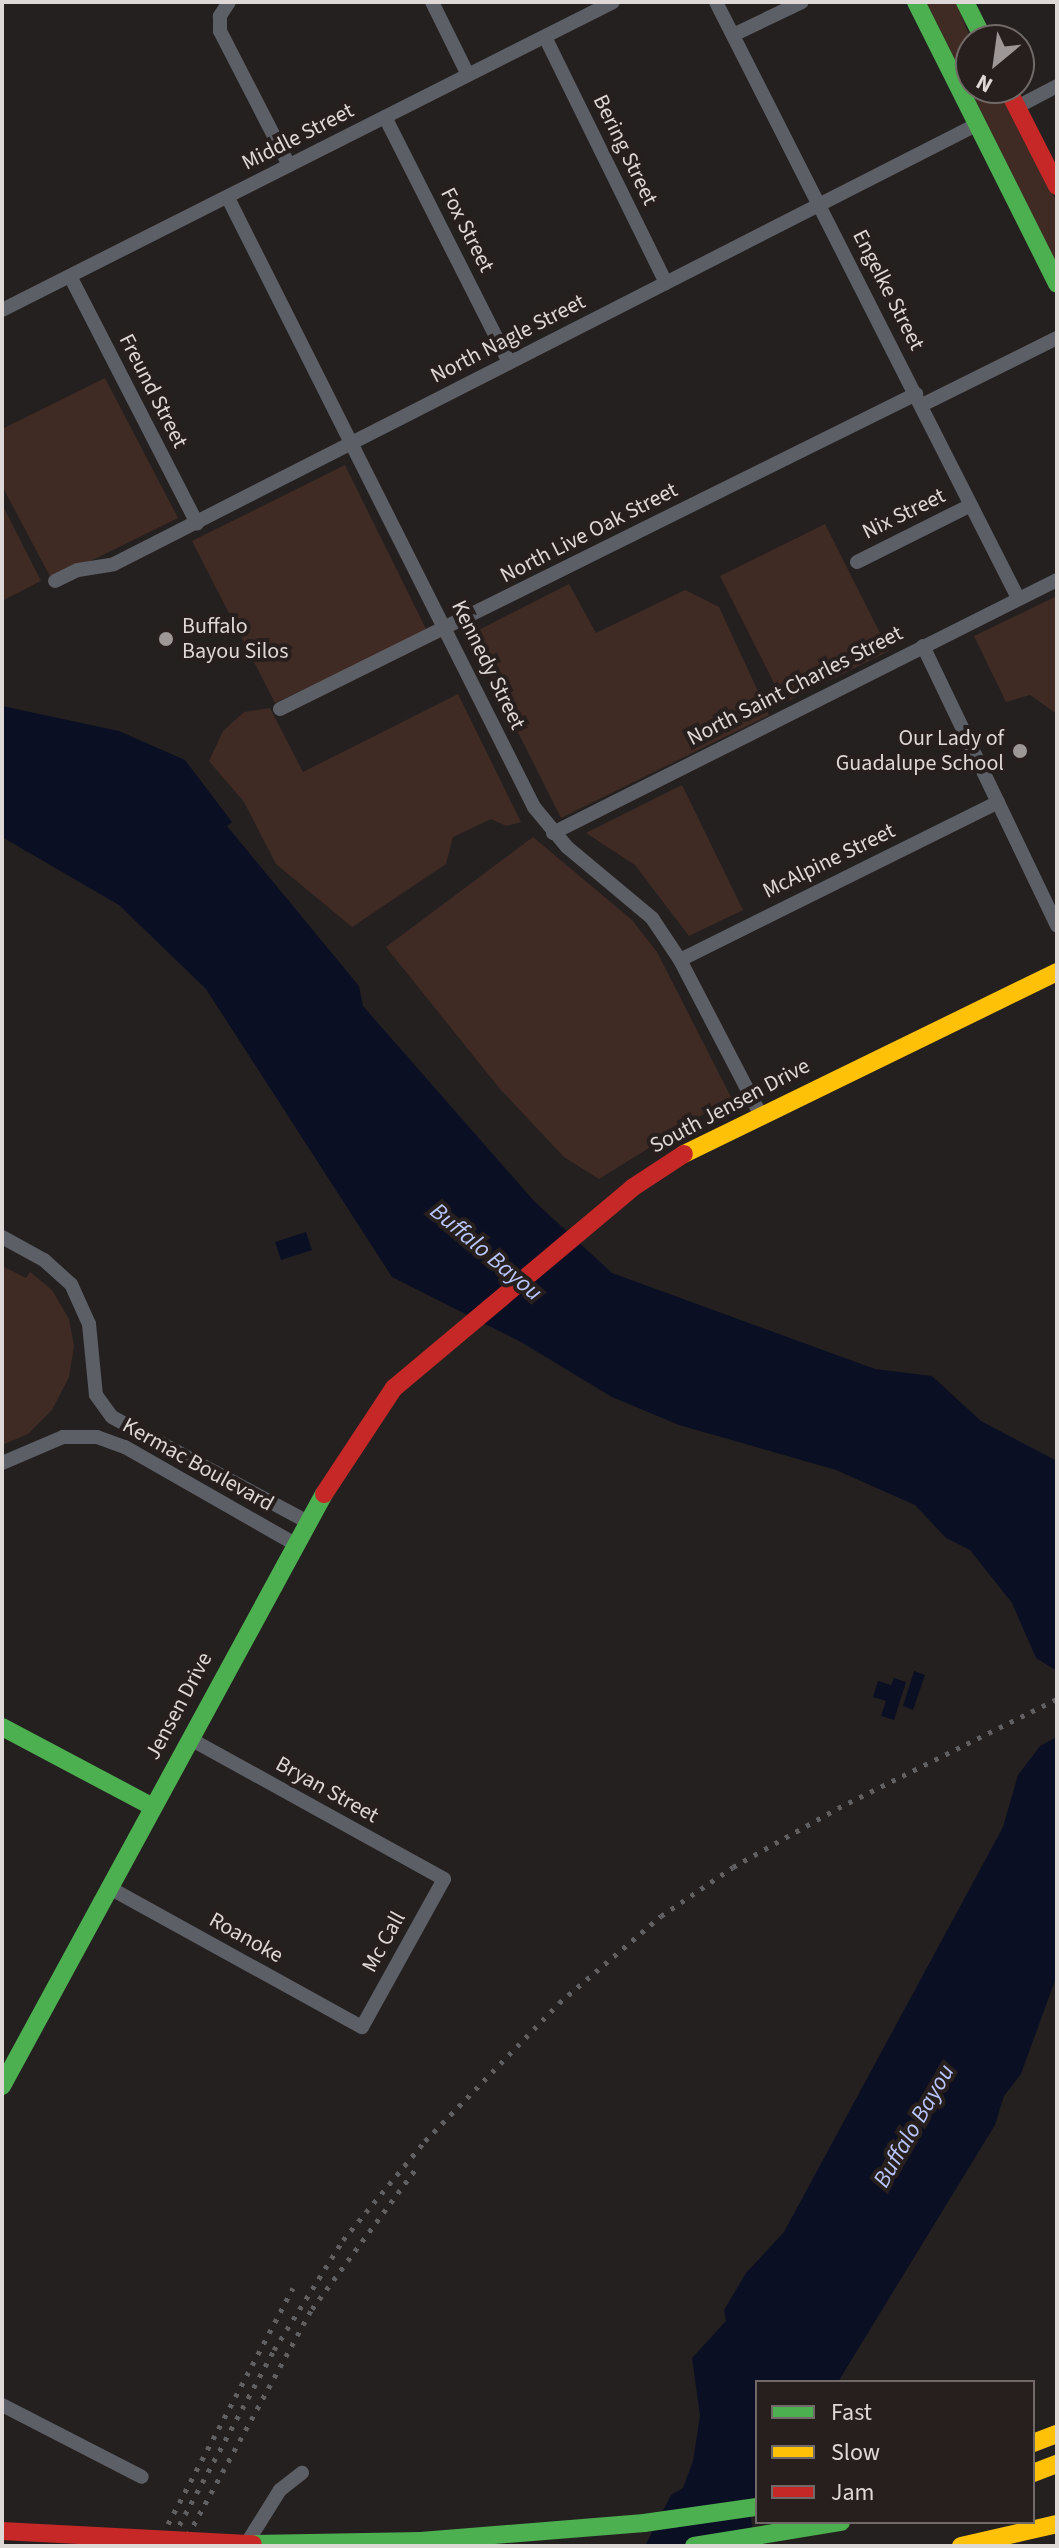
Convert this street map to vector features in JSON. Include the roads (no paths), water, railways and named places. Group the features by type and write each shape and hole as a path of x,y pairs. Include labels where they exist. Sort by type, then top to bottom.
{"main road":[{"path":"916,2 1057,284"},
{"path":"965,2 976,24"},
{"path":"1015,104 1057,186"},
{"name":"South Jensen Drive","path":"421,1365 632,1188 691,1150 1057,972"},
{"name":"Jensen Drive","path":"2,2086 293,1543 380,1404 421,1365"},
{"path":"2,1727 151,1806"},
{"path":"1035,2442 1057,2434"},
{"path":"1035,2472 1057,2464"},
{"path":"1035,2482 1057,2476"},
{"path":"2,2531 198,2545 421,2541 644,2523 755,2507"},
{"path":"694,2546 829,2524"},
{"path":"961,2546 1057,2524"}],"street":[{"path":"229,2 220,16 220,31 289,165"},
{"path":"432,2 468,75"},
{"name":"Middle Street","path":"2,310 71,278 613,2"},
{"name":"Engelke Street","path":"716,2 1018,598"},
{"path":"733,35 802,2"},
{"name":"Bering Street","path":"545,37 666,283"},
{"path":"1017,107 1057,86"},
{"name":"Fox Street","path":"385,117 509,363"},
{"name":"North Nagle Street","path":"55,581 78,570 114,564 197,523 978,124"},
{"name":"Kennedy Street","path":"228,198 354,442 534,807 553,833 652,918 680,960 760,1114"},
{"name":"Freund Street","path":"71,278 197,523"},
{"name":"North Live Oak Street","path":"280,709 919,400 1057,338"},
{"name":"Nix Street","path":"857,562 971,505"},
{"name":"North Saint Charles Street","path":"553,833 1057,580"},
{"path":"923,646 1057,926"},
{"name":"McAlpine Street","path":"680,960 998,802"},
{"name":"Kermac Boulevard","path":"2,1237 44,1260 71,1284 89,1324 96,1395 114,1420 306,1521"},
{"name":"Kermac Boulevard","path":"2,1463 75,1435 107,1440 293,1543"},
{"name":"Bryan Street","path":"189,1738 444,1879"},
{"name":"Mc Call","path":"362,2027 444,1879"},
{"name":"Roanoke","path":"108,1887 362,2027"},
{"path":"2,2405 142,2477"},
{"path":"245,2546 280,2490 302,2473"}],"water":[{"name":"Buffalo Bayou","path":"2,706 119,731 185,760 232,822 227,826 359,986 363,1006 534,1201 612,1273 875,1369 932,1376 981,1421 1057,1461 1057,1671 1036,1658 1012,1603 970,1550 946,1538 915,1505 836,1470 679,1425 612,1397 521,1342 392,1277 206,989 119,905 2,837"},
{"path":"306,1232 312,1250 281,1260 275,1242"},
{"path":"914,1671 925,1675 913,1710 903,1706"},
{"path":"894,1678 906,1682 894,1720 881,1716 886,1701 873,1697 878,1681 891,1685"},
{"name":"Buffalo Bayou","path":"1057,1737 1057,1975 1021,2074 1004,2096 995,2125 839,2380 755,2380 755,2498 748,2503 756,2546 645,2546 671,2495 683,2488 693,2461 700,2416 692,2358 726,2321 724,2310 746,2273 784,2232 1003,1827 1018,1775 1040,1746"}],"railway":[{"path":"168,2546 274,2350 343,2240 425,2141 559,2003 661,1916 733,1867 838,1808 1057,1699"},
{"path":"182,2546 312,2309 418,2166"},
{"path":"168,2524 293,2288"}],"place":[{"name":"Buffalo Bayou Silos","path":"166,639"},
{"name":"Our Lady of Guadalupe School","path":"1020,751"}]}
